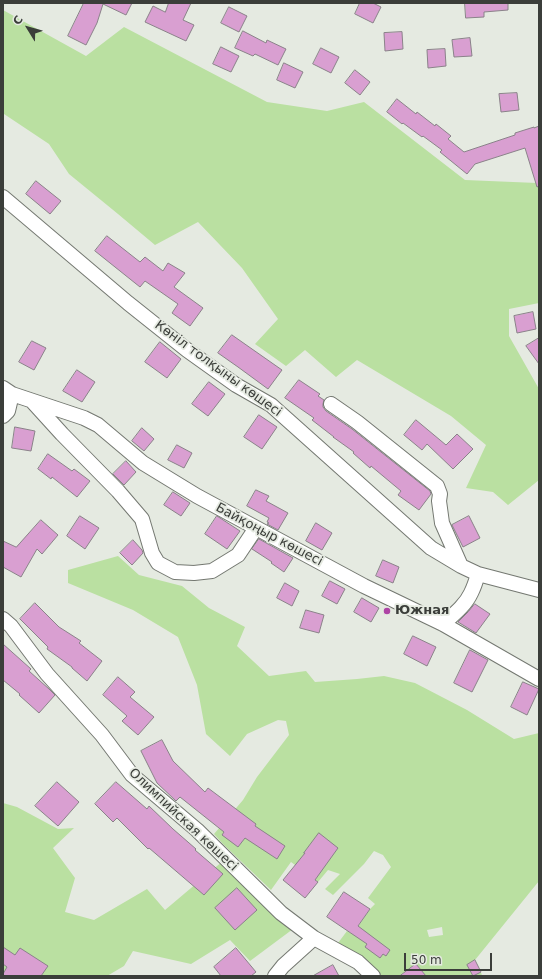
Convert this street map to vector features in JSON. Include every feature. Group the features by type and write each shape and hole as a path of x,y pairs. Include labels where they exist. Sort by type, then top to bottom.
{"street":[{"name":"Көніл толқыны көшесі","path":"3,197 128,303 187,350 236,385 270,405 431,548 461,566 478,574 539,590"},
{"path":"3,416 8,411 8,391"},
{"name":"Байқоңыр көшесі","path":"8,391 32,401 84,418 98,425 143,463 197,496 364,586 443,624 539,679"},
{"path":"32,401 118,491 142,519 152,553 158,563 175,572 194,573 212,571 238,554 256,528"},
{"path":"331,404 357,422 437,486 440,494 439,501 442,523 461,566"},
{"path":"443,624 458,612 465,604 471,594 478,574"},
{"name":"Олимпийская көшесі","path":"3,619 47,674 102,735 132,775 197,830 281,913 314,938 358,962 373,976"},
{"path":"275,976 283,966 314,938"}],"green space":[{"path":"3,10 86,56 124,27 267,102 327,111 364,102 465,180 537,183 539,190 539,303 509,309 509,336 539,389 539,480 508,505 493,492 466,488 486,445 451,416 357,360 336,377 305,350 286,366 255,344 278,319 242,268 198,222 155,245 69,174 49,144 4,114"},
{"path":"118,556 139,575 182,586 209,608 245,627 237,646 269,676 306,671 315,682 384,676 415,683 467,710 514,739 539,733 539,881 475,960 468,965 473,976 426,976 416,964 399,976 380,976 338,943 347,931 353,934 375,904 368,898 391,867 383,855 374,851 364,864 333,895 325,889 340,874 328,870 318,882 291,862 271,890 223,844 214,834 243,800 257,777 289,735 286,721 278,720 247,734 230,756 206,734 197,685 178,637 133,610 68,583 68,570","holes":["442,927 443,935 429,937 427,930"]},
{"path":"3,803 17,807 58,829 74,828 53,848 75,878 65,912 94,920 147,889 165,910 223,861 293,929 250,961 230,940 191,964 133,951 124,966 107,976 3,976"},
{"path":"481,972 482,976 473,976"}],"building":[{"path":"84,3 132,3 126,15 103,4 97,23 86,45 68,36"},
{"path":"169,3 191,3 183,20 194,25 186,41 145,22 153,6 165,12"},
{"path":"360,3 373,3 381,7 373,23 355,14"},
{"path":"465,3 508,3 508,10 484,12 484,17 466,18"},
{"path":"229,7 247,16 239,32 221,23"},
{"path":"243,31 266,43 267,40 286,49 278,65 255,54 253,56 235,48"},
{"path":"402,32 403,49 385,51 384,33"},
{"path":"470,38 472,56 454,57 452,40"},
{"path":"221,47 239,56 231,72 213,64"},
{"path":"321,48 339,57 331,73 313,64"},
{"path":"445,49 446,66 428,68 427,50"},
{"path":"284,63 303,72 295,88 277,80"},
{"path":"355,70 370,82 360,95 345,83"},
{"path":"517,93 519,110 501,112 499,94"},
{"path":"397,99 416,114 417,112 435,126 436,124 451,136 448,139 464,152 515,135 515,133 539,126 539,186 537,187 525,148 475,164 467,174 440,152 442,150 403,123 402,124 387,112"},
{"path":"36,181 61,201 50,214 26,194"},
{"path":"107,236 140,262 145,257 163,271 168,263 185,273 174,287 203,308 190,326 172,313 178,304 145,281 140,287 95,251"},
{"path":"533,312 536,329 517,333 514,316"},
{"path":"232,335 282,370 268,389 218,353"},
{"path":"539,338 539,364 526,346"},
{"path":"32,341 46,348 34,370 19,362"},
{"path":"160,342 181,359 167,378 145,362"},
{"path":"77,370 95,382 82,402 63,391"},
{"path":"299,380 320,394 318,396 324,400 323,407 326,411 352,429 430,491 431,494 419,510 398,495 401,491 371,466 370,468 353,453 354,452 312,420 314,418 285,398"},
{"path":"209,382 225,394 208,416 192,404"},
{"path":"259,415 277,427 262,449 244,437"},
{"path":"416,420 446,445 457,434 473,449 453,469 427,444 422,450 404,435"},
{"path":"15,427 35,431 31,451 12,448"},
{"path":"142,428 154,439 144,451 132,441"},
{"path":"177,445 192,453 184,468 168,460"},
{"path":"48,454 72,471 74,469 90,481 77,497 52,477 51,479 38,469"},
{"path":"126,461 136,472 124,485 113,474"},
{"path":"256,490 269,496 266,501 288,513 278,530 267,524 269,523 267,522 269,518 247,506"},
{"path":"173,492 190,503 181,516 164,505"},
{"path":"80,516 99,528 85,549 67,536"},
{"path":"217,516 240,531 227,549 205,534"},
{"path":"469,516 480,538 463,547 452,525"},
{"path":"41,520 58,535 42,554 37,549 21,577 3,567 3,541 16,547"},
{"path":"316,523 332,533 322,550 306,541"},
{"path":"259,539 293,558 284,572 252,549"},
{"path":"133,540 143,553 132,565 120,553"},
{"path":"383,560 399,567 393,583 376,576"},
{"path":"330,581 345,589 337,604 322,596"},
{"path":"285,583 299,591 292,606 277,598"},
{"path":"362,598 379,608 371,622 354,612"},
{"path":"35,603 59,627 81,641 79,643 102,661 87,681 72,667 47,649 48,647 20,619"},
{"path":"475,604 490,614 476,633 458,622"},
{"path":"306,610 324,615 319,633 300,628"},
{"path":"413,636 436,647 427,666 404,654"},
{"path":"3,644 31,669 29,671 55,695 39,713 3,680"},
{"path":"470,650 488,660 472,692 454,683"},
{"path":"118,677 135,692 130,697 154,717 138,735 122,721 127,716 103,695"},
{"path":"523,682 539,689 527,715 511,707"},
{"path":"162,740 173,761 205,792 208,788 256,824 255,826 285,846 277,859 245,838 238,847 222,835 224,832 180,797 176,801 157,783 141,751"},
{"path":"57,782 79,802 58,826 35,806"},
{"path":"116,782 147,809 149,806 196,849 195,850 223,874 204,895 149,848 148,849 117,818 113,822 95,804"},
{"path":"319,833 338,848 315,880 318,882 305,898 283,880"},
{"path":"237,888 257,910 235,930 215,908"},
{"path":"344,892 370,909 358,926 390,950 386,956 383,954 380,958 365,947 367,944 327,917"},
{"path":"3,947 15,955 20,948 48,966 41,976 3,976 7,967 3,964"},
{"path":"236,948 256,972 251,976 221,976 214,967"},
{"path":"475,960 481,972 473,976 467,965"},
{"path":"416,964 426,976 400,976"},
{"path":"333,965 339,976 313,976"}],"place":[{"name":"Южная","path":"387,611"}]}
